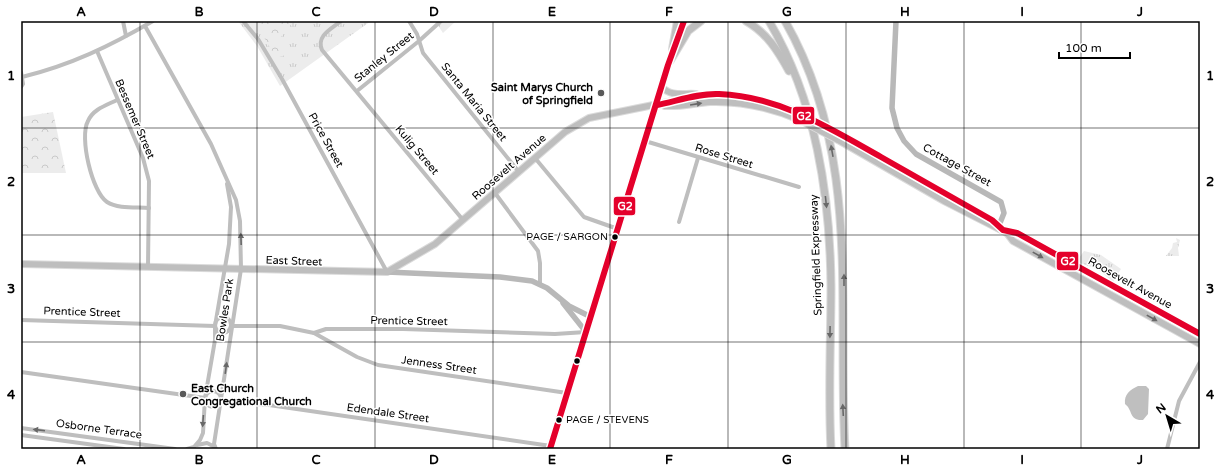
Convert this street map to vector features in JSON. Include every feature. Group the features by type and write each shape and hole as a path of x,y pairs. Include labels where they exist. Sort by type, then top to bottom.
{"highway":[{"path":"670,61 688,31 701,21"},
{"path":"746,21 760,30 773,44 804,98"},
{"name":"Springfield Expressway","path":"769,21 787,57 804,98 818,147 828,223 831,286 831,449"},
{"path":"785,21 796,42 813,82 824,116 838,186 844,277 842,392 845,449"},
{"path":"790,21 796,42"}],"main road":[{"path":"670,61 677,21"},
{"path":"551,448 645,141 684,21"},
{"name":"Cottage Street","path":"896,21 892,108 899,133 916,154 1000,202 1004,213 998,228"},
{"path":"662,87 666,92 675,94 703,95"},
{"name":"Roosevelt Avenue","path":"387,272 435,244 566,132 583,121 598,116 703,95 720,94 763,101 800,116 840,138 870,158 944,201 1007,233 1013,241 1200,344"},
{"name":"Roosevelt Avenue","path":"657,105 680,107 709,102 728,102 759,106 800,116"},
{"name":"Roosevelt Avenue","path":"840,138 868,150 992,220 998,228"},
{"name":"Roosevelt Avenue","path":"1007,233 1017,233 1200,334"},
{"name":"East Street","path":"21,264 224,270 387,272 500,277 532,281 540,284 569,306 591,317"},
{"path":"1069,272 1074,264"},
{"path":"1110,295 1115,287"},
{"name":"East Street","path":"561,299 573,317 586,332"}],"street":[{"path":"123,21 126,36"},
{"path":"22,77 71,63 153,21"},
{"name":"Price Street","path":"242,21 258,40 282,79 387,272"},
{"name":"Kulig Street","path":"341,21 323,35 320,44 322,50 463,220"},
{"name":"Santa Maria Street","path":"409,21 423,53 519,172"},
{"name":"Stanley Street","path":"357,91 419,41 441,21"},
{"name":"Bowles Park","path":"145,26 211,144 236,200 240,221 240,269 214,444 216,449"},
{"name":"Bessemer Street","path":"97,51 143,158 149,181 148,267"},
{"path":"21,72 21,87"},
{"path":"117,100 95,112 86,126 85,142 96,190 102,198 115,206 149,208"},
{"name":"Rose Street","path":"645,141 799,187"},
{"path":"535,158 584,217 618,229"},
{"path":"678,222 698,158"},
{"name":"Bowles Park","path":"194,448 203,433 205,398 215,340 215,326 224,270 229,250 231,207 225,175"},
{"path":"495,193 538,250 540,263 540,284"},
{"name":"Prentice Street","path":"223,317 229,320 232,326 227,333 223,334 216,330 215,326 217,320 223,317"},
{"name":"Prentice Street","path":"21,320 215,326"},
{"name":"Prentice Street","path":"232,326 280,326 314,333 326,329 555,334 586,332"},
{"name":"Jenness Street","path":"314,333 357,357 378,365 567,393"},
{"path":"1167,449 1178,401 1200,362"},
{"name":"Edendale Street","path":"21,372 205,398"},
{"name":"Edendale Street","path":"213,391 218,392 221,400 218,405 213,407 206,404 205,398 208,393 213,391"},
{"name":"Edendale Street","path":"221,400 269,405 551,448"},
{"name":"Osborne Terrace","path":"21,428 175,449"},
{"name":"Osborne Terrace","path":"21,435 124,449"},
{"name":"Bowles Park","path":"194,448 207,443 216,449"},
{"path":"187,449 194,448"}],"green space":[{"path":"238,21 371,21 280,86 257,46"},
{"path":"250,21 294,21 279,39 289,54 276,58 265,39"},
{"path":"435,21 456,21 443,33"},
{"path":"53,112 66,173 21,173 21,117"},
{"path":"1176,238 1180,240 1178,248 1179,256 1166,256 1172,248 1173,243 1177,242"},
{"path":"1084,251 1101,255 1121,269 1113,282 1098,270 1077,261"}],"shaded area":[{"path":"1138,386 1146,386 1149,389 1148,414 1143,420 1135,419 1125,404 1125,398 1128,393"}],"transit line":[{"name":"G2","path":"550,449 668,65 684,21"},
{"name":"G2","path":"657,105 696,96 719,94 741,96 783,107 824,125 992,220 1003,230 1017,233 1200,334"}],"place":[{"name":"Saint Marys Church of Springfield","path":"601,93"},
{"name":"PAGE / SARGON","path":"615,237"},
{"name":"East Church Congregational Church","path":"183,394"},
{"name":"PAGE / STEVENS","path":"559,420"}]}
